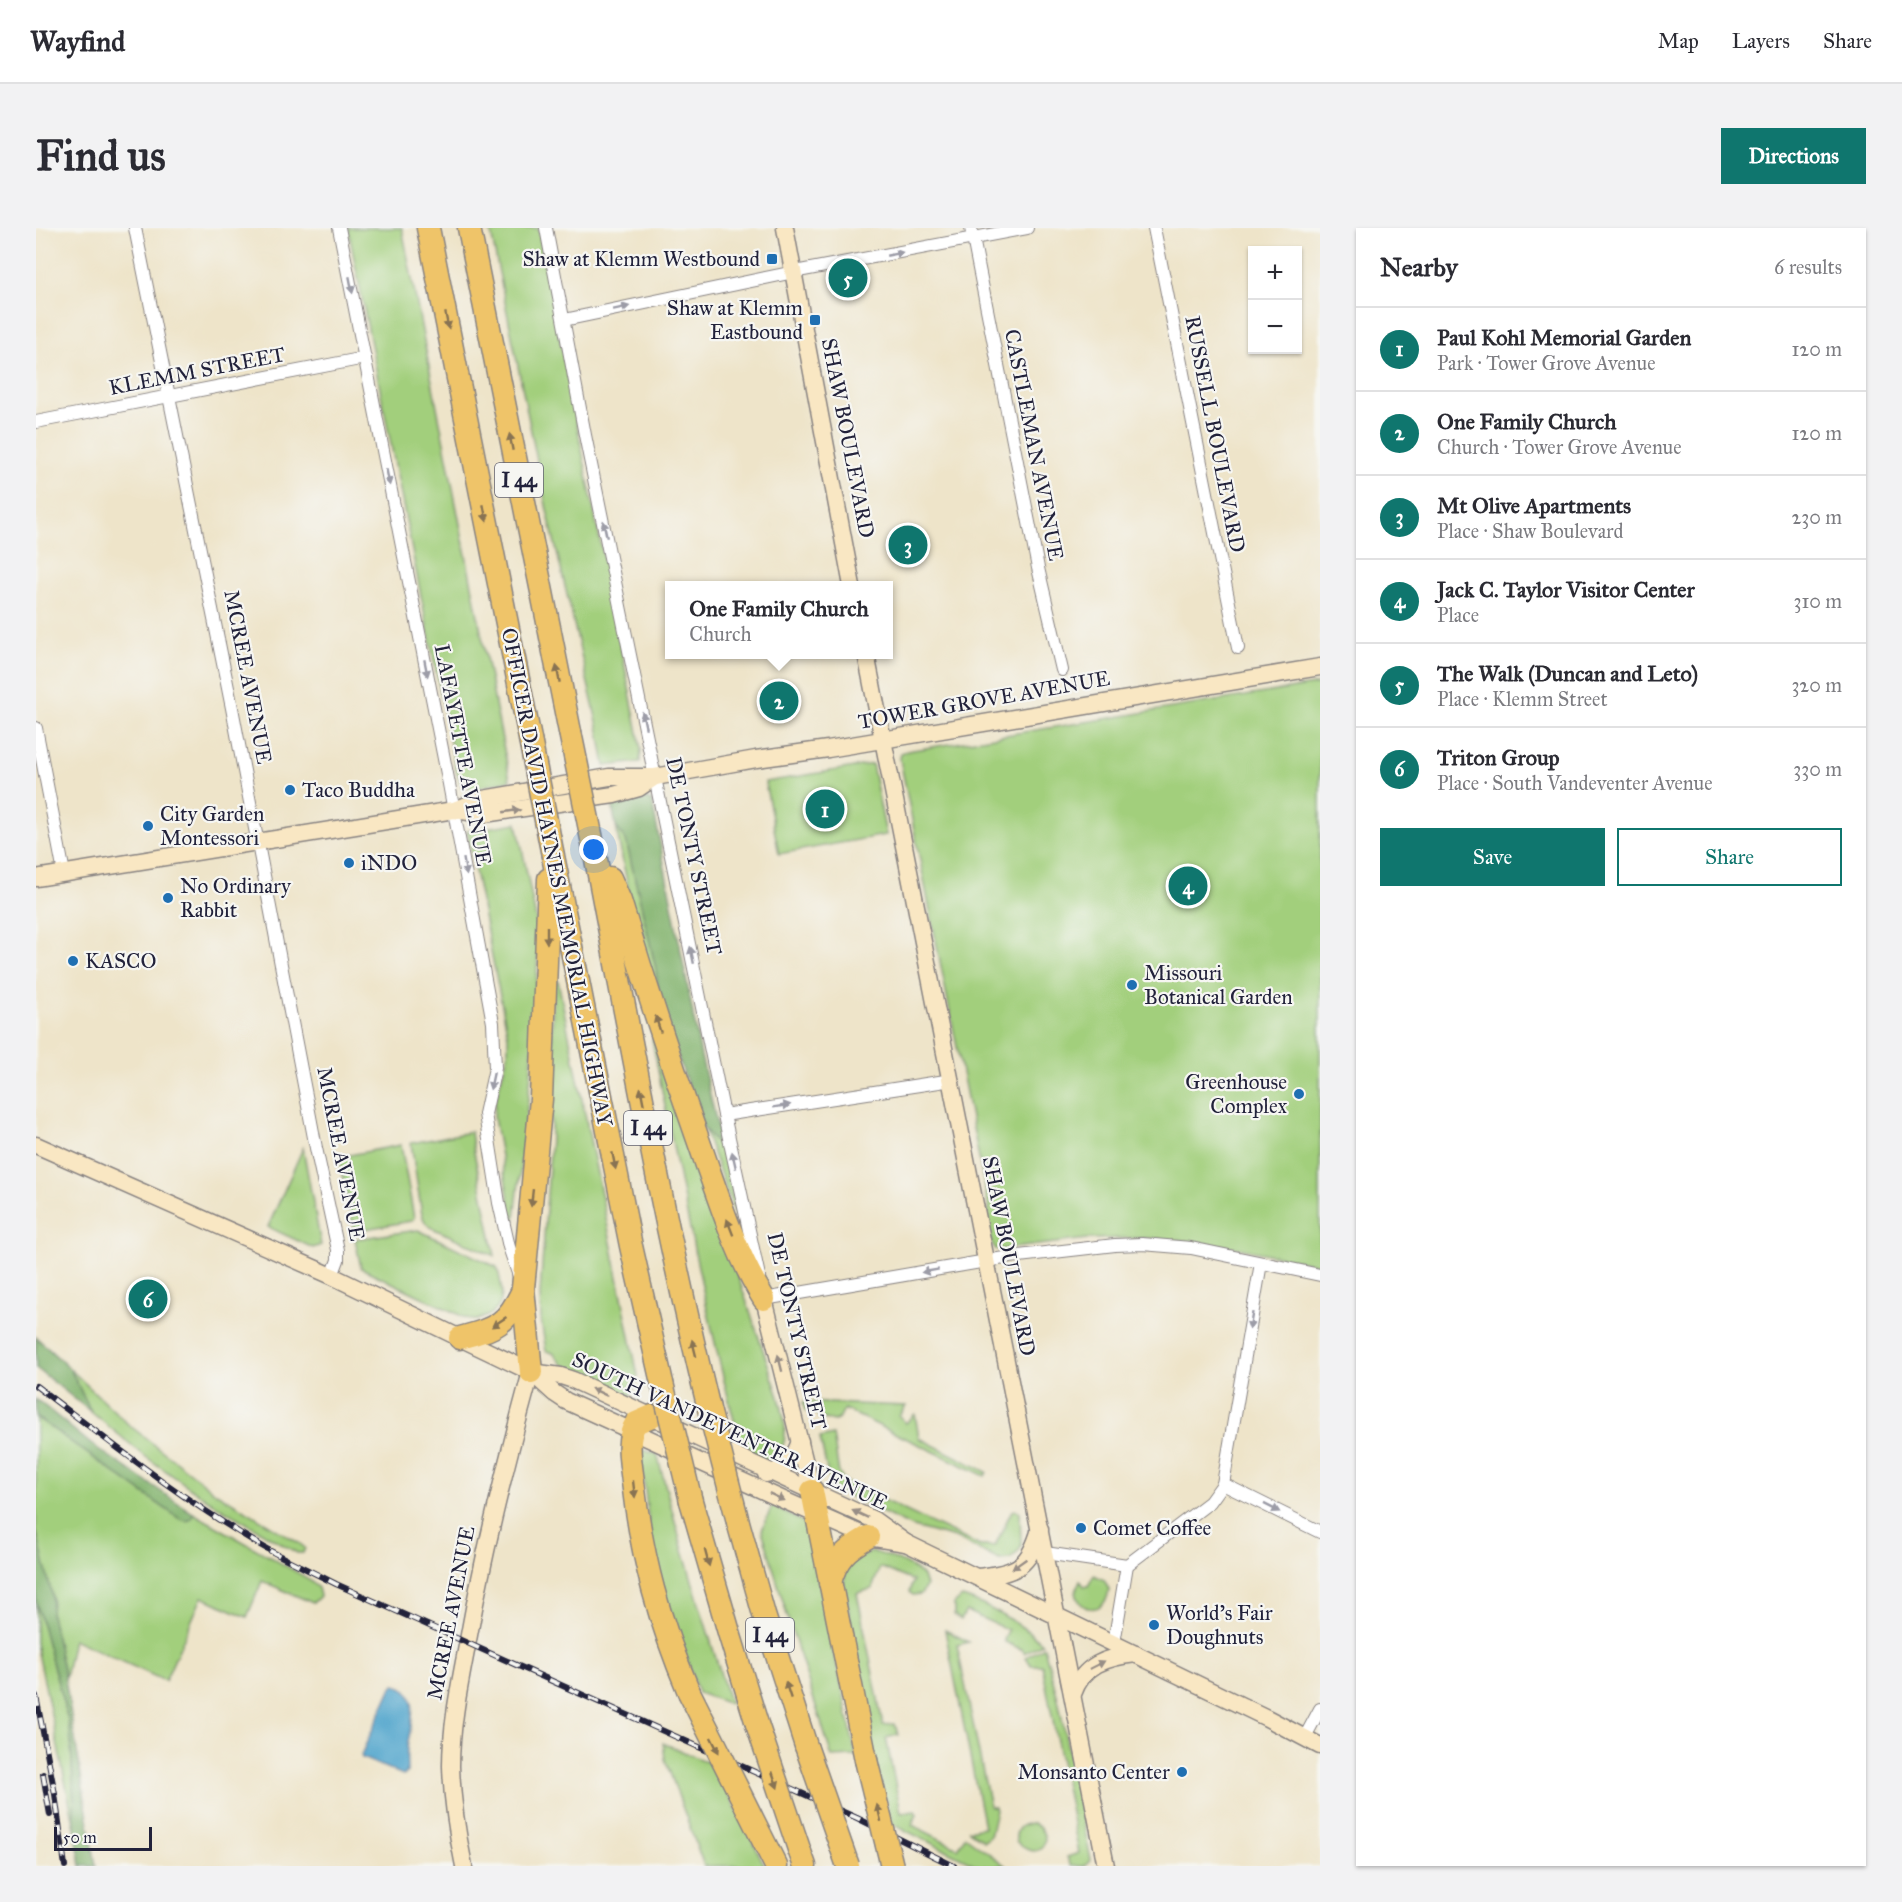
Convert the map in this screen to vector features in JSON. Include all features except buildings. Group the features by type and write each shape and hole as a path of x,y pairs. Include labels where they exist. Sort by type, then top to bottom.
{"highway":[{"name":"OFFICER DAVID HAYNES MEMORIAL HIGHWAY","path":"428,228 631,1246 662,1383 691,1501 730,1636 803,1859"},
{"name":"OFFICER DAVID HAYNES MEMORIAL HIGHWAY","path":"469,228 662,1197 692,1337 738,1522 764,1615 848,1866"},
{"path":"594,849 607,870 620,901 666,1049 740,1256 764,1299"},
{"path":"531,1372 523,1288 541,1099 547,975 547,906 553,856"},
{"path":"460,1338 502,1322 511,1312 523,1288"},
{"path":"652,1416 636,1423 632,1431 630,1449 643,1550 659,1614 689,1692 776,1866"},
{"path":"812,1491 866,1760 892,1866"},
{"path":"830,1583 833,1569 839,1559 855,1544 868,1537"}],"main road":[{"name":"SHAW BOULEVARD","path":"785,228 851,581"},
{"name":"SHAW BOULEVARD","path":"867,659 1041,1528 1106,1866"},
{"name":"TOWER GROVE AVENUE","path":"36,878 454,810 483,799 609,777 656,777 1320,667"},
{"name":"SOUTH VANDEVENTER AVENUE","path":"36,1145 332,1276 531,1372 566,1401 868,1537 906,1543"},
{"name":"DE TONTY STREET","path":"764,1299 812,1491"},
{"name":"SOUTH VANDEVENTER AVENUE","path":"531,1372 573,1380 874,1520 906,1543 1320,1746"},
{"name":"MCREE AVENUE","path":"464,1866 456,1820 451,1767 456,1699 495,1508 531,1372"},
{"path":"737,1479 771,1473 786,1466 800,1441"},
{"path":"978,1577 1003,1574 1023,1563 1035,1547 1041,1528"},
{"path":"1073,1695 1081,1676 1094,1665 1136,1654"}],"street":[{"name":"MCREE AVENUE","path":"135,228 258,841 316,1148 339,1250 332,1276"},
{"name":"LAFAYETTE AVENUE","path":"339,228 454,810 493,1023 495,1068 485,1114 503,1221 523,1288"},
{"name":"DE TONTY STREET","path":"546,228 585,435 724,1115 764,1299"},
{"path":"564,320 972,233 1027,228"},
{"name":"RUSSELL BOULEVARD","path":"1154,228 1239,648"},
{"name":"CASTLEMAN AVENUE","path":"972,233 1038,568 1062,670"},
{"name":"KLEMM STREET","path":"36,422 365,358"},
{"path":"36,728 64,873"},
{"path":"724,1115 952,1080"},
{"path":"764,1299 987,1261 1086,1248 1142,1244 1191,1248 1320,1275"},
{"path":"1114,1643 1127,1565 1210,1502 1223,1484 1261,1263"},
{"path":"1223,1484 1320,1532"},
{"path":"1045,1553 1127,1565"},
{"path":"1305,1737 1320,1710"}],"green space":[{"path":"348,228 402,228 510,780 470,789 468,786 462,787 455,767"},
{"path":"490,228 538,228 638,733 641,749 640,762 605,766 598,726 547,510"},
{"name":"Missouri Botanical Garden","path":"1320,684 1320,1265 1238,1248 1189,1241 1142,1238 1087,1239 996,1250 991,1243 986,1215 989,1209 900,759 901,753"},
{"path":"872,764 886,835 779,854 765,782"},
{"path":"647,799 652,801 701,1056 723,1150 704,1129 660,1008 656,969 626,840 616,827 612,805"},
{"path":"517,823 539,934 531,1073 514,1227 494,1118 495,1102 508,1054 508,1036 467,831"},
{"path":"616,827 626,840 656,969 660,1008 638,938"},
{"path":"553,981 558,981 638,1376 630,1397 562,1364 553,1353 546,1351 540,1294 551,1139"},
{"path":"657,1038 779,1397 785,1422 785,1439 774,1462 741,1447 704,1295 683,1193 652,1040"},
{"path":"704,1129 723,1150 743,1236"},
{"path":"471,1132 495,1256 430,1227 422,1215 411,1143"},
{"path":"401,1145 414,1218 411,1221 354,1231 339,1157"},
{"path":"303,1148 321,1245 313,1248 268,1227"},
{"path":"418,1230 497,1267 502,1294 501,1301 494,1312 480,1319 471,1320 361,1268 355,1239"},
{"path":"36,1337 70,1369 91,1412 36,1368"},
{"path":"70,1369 129,1425 215,1492 299,1543 305,1548 303,1553 297,1553 209,1501 146,1457 91,1412"},
{"path":"36,1399 91,1444 193,1513 192,1519 187,1521 180,1519 36,1417"},
{"path":"803,1402 906,1406 899,1416 906,1423 915,1414 919,1438 987,1472 985,1476 844,1409 839,1419 835,1421 819,1418 818,1414 805,1411"},
{"path":"36,1417 180,1519 192,1519 193,1513 307,1578 318,1588 320,1596 313,1603 262,1581 247,1617 202,1597 165,1681 73,1639 65,1679 51,1615 52,1595 36,1530"},
{"path":"833,1435 839,1473 845,1482 980,1546 995,1546 1011,1512 1014,1510 1020,1512 1021,1546 1018,1552 1010,1559 999,1560 955,1538 910,1526 836,1490 830,1484 820,1438"},
{"path":"643,1450 657,1454 683,1551 730,1704 698,1693 653,1560 641,1456"},
{"path":"772,1506 809,1527 856,1756 832,1757 762,1530"},
{"path":"36,1530 52,1595 51,1615 65,1679 96,1866 81,1866 75,1828 69,1724 36,1602"},
{"path":"871,1552 891,1557 914,1569 923,1577 926,1586 921,1594 913,1595 909,1592 913,1581 880,1567 872,1589 857,1593 883,1725 895,1724 898,1735 886,1738 901,1813 915,1811 917,1814 912,1825 958,1848 965,1836 1006,1866 978,1866 892,1824 876,1764 844,1584 845,1574 852,1561"},
{"path":"1094,1575 1104,1580 1109,1590 1103,1604 1092,1608 1081,1604 1076,1590 1080,1580 1084,1586 1088,1586"},
{"path":"962,1597 1005,1617 1028,1631 1042,1644 1024,1653 1023,1650 1005,1642 1008,1630 966,1611 961,1620 954,1615 954,1604"},
{"path":"36,1602 69,1724 75,1828 36,1643"},
{"path":"945,1630 969,1642 957,1645 990,1807 995,1807 996,1810 990,1837 984,1841 969,1830 984,1827"},
{"path":"1044,1647 1058,1699 1091,1860 1084,1866 1071,1866 1067,1857 1079,1853 1042,1665 1031,1665 1026,1657"},
{"path":"663,1743 714,1765 765,1866 704,1866 665,1759"},
{"path":"1033,1823 1044,1835 1045,1841 1042,1847 1032,1851 1016,1841 1016,1837 1020,1828 1025,1824"}],"water":[{"path":"395,1685 404,1688 409,1694 413,1712 407,1752 407,1773 403,1775 362,1758 361,1755 392,1687"}],"railway":[{"path":"36,1386 178,1492 275,1553 336,1584 857,1818 954,1866"},
{"path":"36,1696 55,1794 65,1866"},
{"path":"43,1774 50,1815"}],"place":[{"name":"Shaw at Klemm Westbound","path":"772,259"},
{"name":"The Walk (Duncan and Leto)","path":"848,278"},
{"name":"Shaw at Klemm Eastbound","path":"815,320"},
{"name":"Mt Olive Apartments","path":"908,545"},
{"name":"One Family Church","path":"779,701"},
{"name":"Taco Buddha","path":"290,790"},
{"name":"Paul Kohl Memorial Garden","path":"825,809"},
{"name":"City Garden Montessori","path":"148,826"},
{"name":"iNDO","path":"349,863"},
{"name":"Jack C. Taylor Visitor Center","path":"1188,886"},
{"name":"No Ordinary Rabbit","path":"168,898"},
{"name":"KASCO","path":"73,961"},
{"name":"Missouri Botanical Garden","path":"1132,985"},
{"name":"Greenhouse Complex","path":"1299,1094"},
{"name":"Triton Group","path":"148,1299"},
{"name":"Comet Coffee","path":"1081,1528"},
{"name":"World's Fair Doughnuts","path":"1154,1625"},
{"name":"Monsanto Center","path":"1182,1772"}]}
